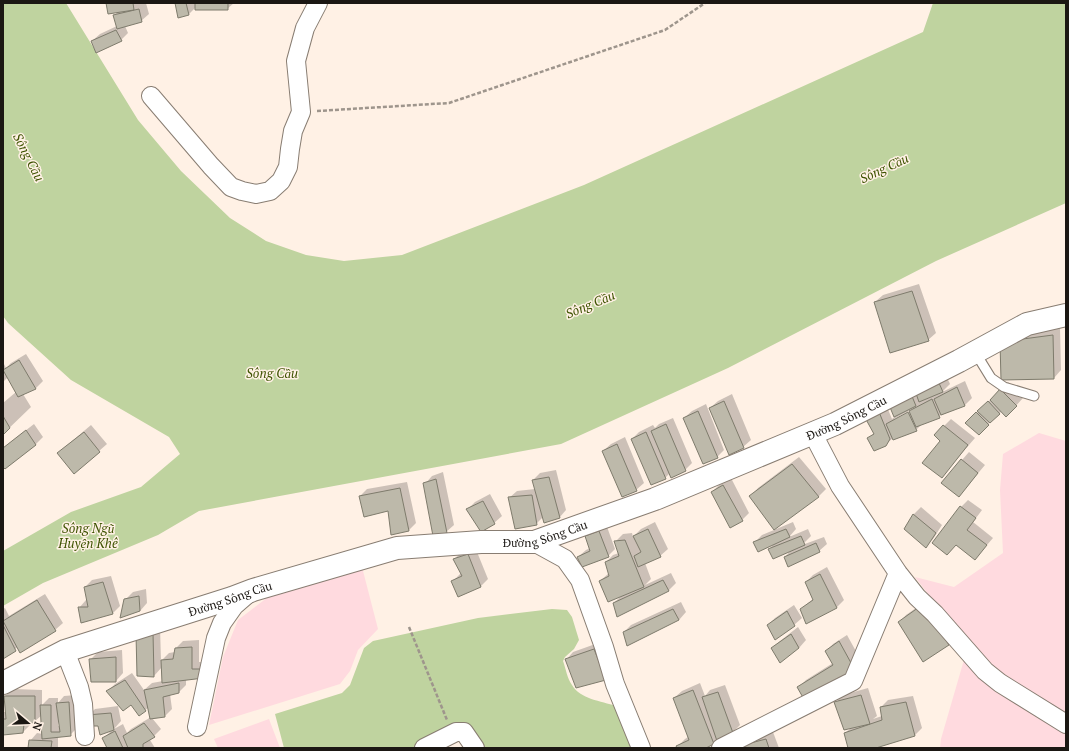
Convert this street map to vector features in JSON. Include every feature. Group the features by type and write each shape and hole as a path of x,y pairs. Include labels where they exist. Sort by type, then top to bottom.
{"main road":[{"name":"Đường Sông Cầu","path":"3,683 65,651 253,590 397,548 481,542 534,542 655,499 813,434 1027,324 1066,315"}],"street":[{"path":"151,96 206,161 231,187 256,194 270,191 282,181 288,166 293,131 301,112 296,61 305,28 318,3"},
{"path":"813,434 840,486 898,573 917,597 935,614 985,670 1000,683 1066,724"},
{"path":"534,542 565,559 580,580 604,647 615,684 641,748"},
{"path":"720,748 853,681 898,573"},
{"path":"196,727 216,638 222,623 234,606 253,590"},
{"path":"65,651 79,687 83,704 85,736"},
{"path":"424,748 456,732 464,732 475,748"}],"lane":[{"path":"975,352 991,378 1004,387 1034,396"}],"path":[{"path":"301,112 449,104 665,30 706,3"},
{"path":"409,626 452,733"}],"shaded area":[{"path":"1039,433 1066,441 1066,748 940,748 941,739 968,646 915,577 954,587 1003,553 1000,490 1003,454"},
{"path":"362,567 378,629 358,650 350,671 340,684 209,725 223,657 238,620 272,594"},
{"path":"269,719 280,748 218,748 214,739"}],"water":[{"name":"Sông Cầu","path":"3,3 66,3 138,120 181,171 230,218 266,241 306,255 344,261 402,255 584,185 923,32 933,3 1066,3 1066,203 936,261 728,368 561,444 199,511 158,535 43,583 3,606 3,551 71,512 141,487 180,454 169,437 71,380 8,323 3,316"},
{"path":"552,609 567,610 572,617 579,640 574,649 565,657 563,661 570,682 576,690 585,696 616,706 631,748 485,748 471,728 456,727 412,748 284,748 275,714 342,693 350,685 364,648 373,641 478,618"}],"building":[{"path":"106,3 133,3 134,10 108,14"},
{"path":"175,3 186,3 189,15 178,18"},
{"path":"195,3 228,3 228,10 195,10"},
{"path":"139,9 142,22 117,29 113,15"},
{"path":"116,30 122,41 96,53 91,41"},
{"path":"912,291 929,341 890,353 874,302"},
{"path":"1053,335 1054,379 1001,380 1000,342"},
{"path":"19,360 36,389 18,397 3,370"},
{"path":"935,374 943,392 919,402 913,385"},
{"path":"957,387 965,406 941,415 934,399"},
{"path":"909,389 916,406 894,417 887,400"},
{"path":"1000,389 1017,406 1006,417 990,400"},
{"path":"932,399 940,418 916,427 909,411"},
{"path":"724,401 744,448 729,455 709,408"},
{"path":"988,401 1000,414 990,423 977,411"},
{"path":"877,407 890,439 886,446 874,451 867,438 874,434 863,414"},
{"path":"698,411 718,458 703,464 683,418"},
{"path":"908,412 917,431 893,440 886,424"},
{"path":"976,412 989,425 979,435 965,423"},
{"path":"3,416 10,428 3,435"},
{"path":"666,424 686,471 671,478 651,431"},
{"path":"943,425 968,445 942,478 922,463 940,441 934,435"},
{"path":"26,430 36,445 5,469 3,467 3,448"},
{"path":"84,432 100,452 74,474 57,453"},
{"path":"646,432 666,479 651,485 631,439"},
{"path":"617,444 637,491 622,497 602,451"},
{"path":"961,459 978,473 959,497 941,483"},
{"path":"792,464 819,497 774,530 749,496"},
{"path":"549,477 560,518 544,523 532,480"},
{"path":"436,479 447,533 433,536 423,483"},
{"path":"723,485 743,521 730,528 711,492"},
{"path":"400,488 409,531 391,535 388,511 364,517 359,496"},
{"path":"532,495 537,525 515,529 508,497"},
{"path":"483,501 495,524 481,532 466,509"},
{"path":"960,506 976,518 967,530 987,545 975,560 956,545 947,555 932,543"},
{"path":"913,514 936,533 926,548 904,529"},
{"path":"648,529 661,557 638,567 634,556 641,552 633,536"},
{"path":"786,529 790,537 758,552 753,542"},
{"path":"599,531 609,557 582,567 577,557 590,551 585,536"},
{"path":"801,536 805,545 773,559 768,549"},
{"path":"625,540 644,587 608,602 599,581 609,576 605,562 619,556 614,541"},
{"path":"816,543 820,552 788,567 784,557"},
{"path":"468,554 481,587 458,597 451,581 462,576 453,559"},
{"path":"820,574 837,608 806,624 800,609 813,600 805,582"},
{"path":"663,580 669,591 617,617 613,603"},
{"path":"103,582 113,614 81,623 78,607 88,607 84,587"},
{"path":"139,596 140,611 120,618 124,599"},
{"path":"37,600 56,631 20,653 3,621"},
{"path":"922,605 949,645 923,662 898,622"},
{"path":"673,609 679,620 627,646 623,632"},
{"path":"787,611 795,626 775,640 767,625"},
{"path":"3,625 16,651 3,659"},
{"path":"153,633 154,677 137,676 136,634"},
{"path":"791,634 799,648 780,663 771,648"},
{"path":"839,641 856,672 805,701 797,687 833,665 825,651"},
{"path":"192,647 192,669 204,669 204,678 162,683 161,660 173,659 175,648"},
{"path":"594,649 606,680 576,688 565,659"},
{"path":"116,657 116,682 91,682 89,659"},
{"path":"125,680 146,711 139,716 131,705 123,711 106,691"},
{"path":"179,683 179,693 163,697 165,717 150,719 144,690"},
{"path":"693,690 714,744 706,748 677,748 676,746 689,740 673,698"},
{"path":"718,692 733,733 717,741 702,697"},
{"path":"861,695 870,724 844,730 834,702"},
{"path":"4,696 35,696 35,723 24,724 23,733 3,735 3,719 6,719"},
{"path":"69,702 71,736 42,739 40,705 51,705 51,732 60,732 56,703"},
{"path":"906,702 915,736 876,748 848,748 844,733 882,720 880,707"},
{"path":"111,713 114,730 100,735 98,726 88,726 87,715"},
{"path":"144,723 155,737 143,744 143,748 128,748 123,736"},
{"path":"115,731 123,748 107,748 102,738"},
{"path":"766,739 769,748 744,748 743,745"},
{"path":"29,740 52,741 51,748 28,748"}],"water label":[{"name":"Sông Ngũ Huyện Khê","path":"88,536"}]}
